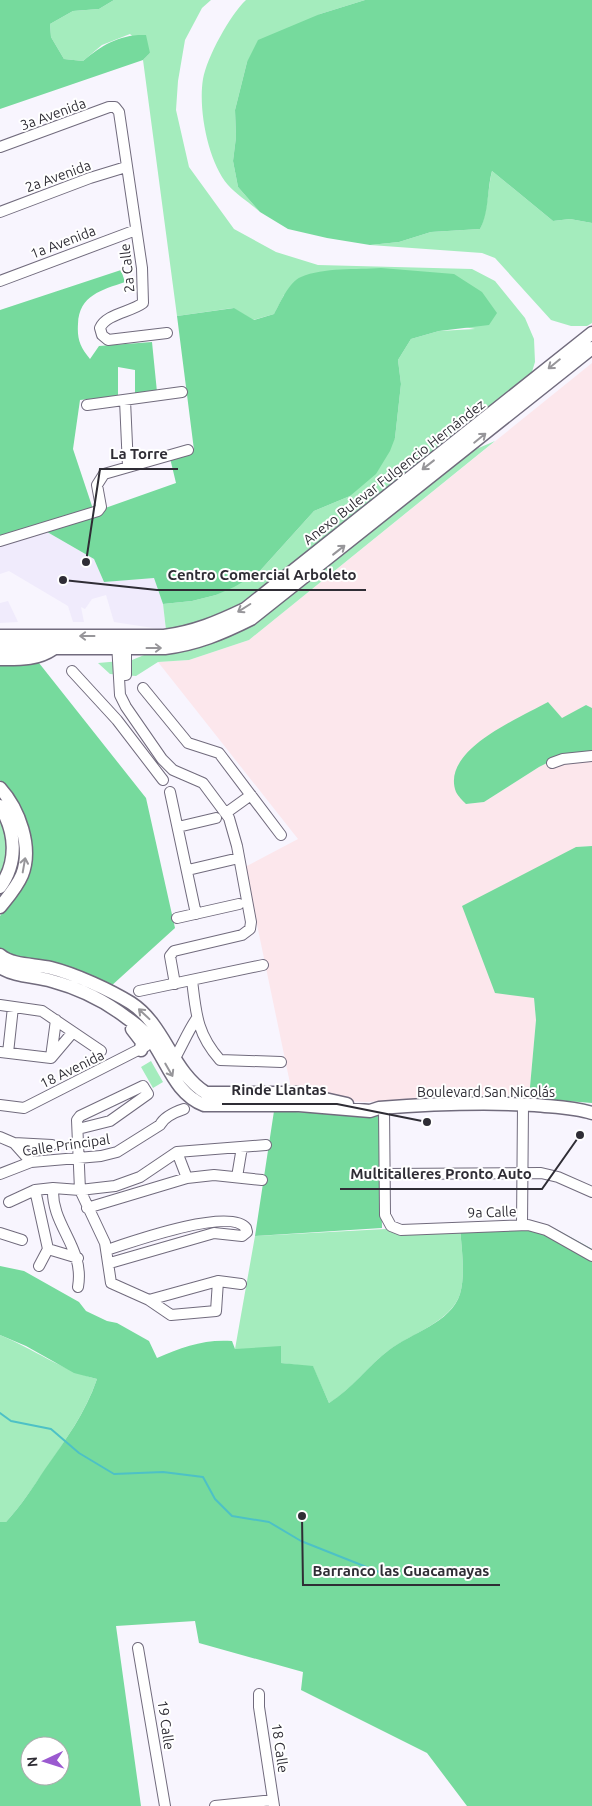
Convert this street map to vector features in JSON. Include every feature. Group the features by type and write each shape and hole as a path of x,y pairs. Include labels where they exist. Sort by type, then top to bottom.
{"main road":[{"name":"Anexo Bulevar Fulgencio Hernández","path":"0,648 54,648 186,634 213,625 245,609 592,333"},
{"name":"Anexo Bulevar Fulgencio Hernández","path":"0,636 188,645 217,636 251,619 592,348"},
{"path":"0,659 29,659 42,655 54,648"},
{"path":"0,788 19,818 25,844 25,861 22,874 0,907"},
{"path":"0,806 7,817 13,844 13,860 8,876 0,887"},
{"path":"0,955 16,962 51,968 69,974 131,1003 152,1022 198,1095"},
{"path":"0,967 21,975 56,982 84,992 110,1006 139,1027 152,1042 175,1081 198,1095"},
{"path":"56,982 109,1011 140,1038 141,1050"},
{"path":"152,1042 160,1040 174,1056"},
{"name":"Boulevard San Nicolás","path":"198,1095 298,1093 382,1108 450,1104 523,1105 561,1107 592,1113"}],"street":[{"name":"3a Avenida","path":"0,147 109,107 115,107"},
{"name":"2a Calle","path":"115,107 119,112 142,268 143,303 106,320 100,328 102,335 108,340 167,333"},
{"name":"2a Avenida","path":"0,212 90,178 126,167"},
{"name":"1a Avenida","path":"0,281 136,230"},
{"path":"87,405 182,392"},
{"path":"125,400 128,467"},
{"path":"0,541 98,511 101,507 97,485 99,478 104,474 188,450"},
{"path":"121,642 120,695 124,703 158,753 173,770 203,783 221,816 231,823 251,922 250,929 242,935 174,951 170,956 175,984"},
{"path":"72,672 117,720 164,780"},
{"path":"143,688 188,743 220,753 281,835"},
{"path":"149,759 158,753"},
{"path":"552,763 563,759 592,756"},
{"path":"170,792 196,914"},
{"path":"178,827 221,816 251,795"},
{"path":"188,870 239,858"},
{"path":"177,918 239,904"},
{"path":"139,991 262,965"},
{"path":"192,980 197,1021 203,1038 220,1060 281,1062"},
{"path":"0,1005 42,1011 101,1051"},
{"path":"13,1007 4,1053 51,1058"},
{"path":"51,1058 56,1020"},
{"path":"174,1056 185,1039 186,1032 197,1021"},
{"path":"51,1058 73,1032"},
{"name":"18 Avenida","path":"0,1105 24,1108 141,1050 152,1042"},
{"path":"78,1129 110,1122 148,1094 143,1086 80,1116 77,1122 80,1190 107,1250 112,1284 149,1300 171,1315 215,1311 218,1281"},
{"name":"Calle Principal","path":"0,1174 31,1162 101,1156 117,1152 160,1126 166,1126 179,1116 198,1095"},
{"path":"522,1224 523,1105"},
{"path":"382,1108 385,1174 523,1172 558,1177 592,1192"},
{"path":"0,1137 14,1143 52,1145"},
{"path":"14,1143 31,1162"},
{"path":"9,1202 36,1190 53,1188 103,1189 128,1182 177,1152 266,1145"},
{"path":"237,1177 242,1146"},
{"path":"177,1152 188,1178"},
{"path":"87,1208 188,1178 214,1174 262,1180"},
{"name":"9a Calle","path":"385,1174 385,1214 388,1224 401,1230 522,1224 540,1227 592,1256"},
{"path":"53,1188 55,1210 78,1258 80,1269 78,1286"},
{"path":"36,1190 48,1249 39,1266"},
{"path":"107,1250 161,1233 214,1220 242,1224 246,1228 246,1232 242,1236 214,1233 110,1263"},
{"path":"0,1233 22,1240"},
{"path":"161,1233 165,1246"},
{"path":"48,1249 78,1258"},
{"path":"149,1300 218,1281 241,1284"},
{"name":"19 Calle","path":"138,1648 165,1806"},
{"name":"18 Calle","path":"259,1694 259,1707 274,1803"},
{"path":"215,1806 274,1803"}],"shaded area":[{"path":"592,363 592,708 586,705 562,719 547,702 466,804 484,802 539,767 559,757 592,754 592,846 576,847 534,998 536,1020 529,1098 504,1094 366,1102 345,1101 317,1091 291,1088 245,867 298,839 158,662 189,660 249,640"},
{"path":"42,529 94,559 104,582 154,577 163,604 166,630 114,622 106,595 92,599 85,609 81,607 84,622 73,622 68,606 9,571 0,574 0,542"},
{"path":"8,601 18,622 0,623 0,603"}],"green space":[{"path":"0,0 114,0 99,9 73,11 50,24 51,37 64,59 83,61 97,50 112,42 137,35 146,35 150,53 143,60 0,109"},
{"path":"114,0 211,0 202,8 185,40 178,81 176,110 189,167 234,229 276,252 318,265 472,269 495,281 525,318 534,339 535,362 531,375 233,613 202,625 166,630 163,604 192,601 216,595 258,573 314,511 350,496 395,438 401,384 398,360 411,339 439,331 475,329 284,295 274,314 253,320 233,308 177,316 143,60 150,53 130,34 102,45 83,61 64,59 51,37 50,24 73,11 99,9"},
{"path":"246,0 365,0 320,14 247,62 235,110 236,137 233,161 238,187 260,212 232,189 221,175 206,135 202,105 203,79 209,59 226,26"},
{"path":"365,0 592,0 592,223 570,219 553,221 492,171 485,216 480,229 431,232 399,242 370,245 288,229 260,212 238,187 233,161 236,137 235,110 247,62 258,40 320,14"},
{"path":"492,171 553,221 570,219 592,223 592,323 587,326 571,326 551,320 495,258 482,253 370,245 399,242 431,232 480,229 486,209"},
{"path":"381,268 454,274 482,292 497,313 489,325 439,331 411,339 398,360 401,384 395,438 390,451 376,474 350,496 314,511 258,573 216,595 192,601 163,604 154,578 104,582 94,559 42,529 0,542 0,310 121,270 125,282 93,295 83,306 79,314 78,324 80,343 90,359 99,346 152,342 157,392 135,396 135,370 118,367 118,396 80,400 73,449 94,512 176,483 170,458 194,450 177,316 234,308 254,320 274,314 289,288 301,277 330,270"},
{"path":"495,441 249,640 189,660 158,662 136,676 110,674 98,663 132,660 149,653 196,648 217,641 467,453"},
{"path":"39,663 146,798 175,928 110,987 13,958 0,949 0,916 21,890 22,814 11,791 0,780 0,664"},
{"path":"548,702 562,718 586,705 592,708 592,754 559,757 539,767 484,802 466,804 456,792 454,777 460,762 471,749 502,726"},
{"path":"0,813 10,851 0,882"},
{"path":"592,846 592,1103 529,1098 536,1020 534,998 495,993 462,906 576,847"},
{"path":"151,1061 163,1082 153,1088 141,1067"},
{"path":"274,1111 380,1116 382,1228 255,1236"},
{"path":"460,1225 463,1260 462,1286 460,1294 449,1312 384,1354 346,1391 329,1403 313,1367 281,1363 235,1349 255,1236"},
{"path":"460,1225 533,1225 554,1228 592,1249 592,1806 467,1806 427,1753 301,1690 303,1672 199,1643 195,1621 116,1626 141,1806 0,1806 0,1522 6,1522 17,1510 68,1437 87,1404 97,1379 74,1373 26,1346 0,1335 0,1266 24,1271 79,1302 86,1311 107,1321 117,1323 149,1341 157,1358 184,1347 212,1341 232,1341 235,1349 281,1346 281,1363 313,1366 329,1403 345,1391 389,1350 429,1327 448,1313 460,1294 463,1260"},
{"path":"0,1335 60,1365 97,1379 80,1416 66,1439 6,1522 0,1522"}],"waterway":[{"path":"0,1413 11,1421 51,1429 79,1453 114,1474 163,1472 203,1477 215,1499 232,1516 269,1522 301,1541 384,1574"}],"place":[{"name":"La Torre","path":"86,562"},
{"name":"Centro Comercial Arboleto","path":"63,580"},
{"name":"Rinde Llantas","path":"427,1122"},
{"name":"Multitalleres Pronto Auto","path":"580,1135"},
{"name":"Barranco las Guacamayas","path":"302,1516"}]}
